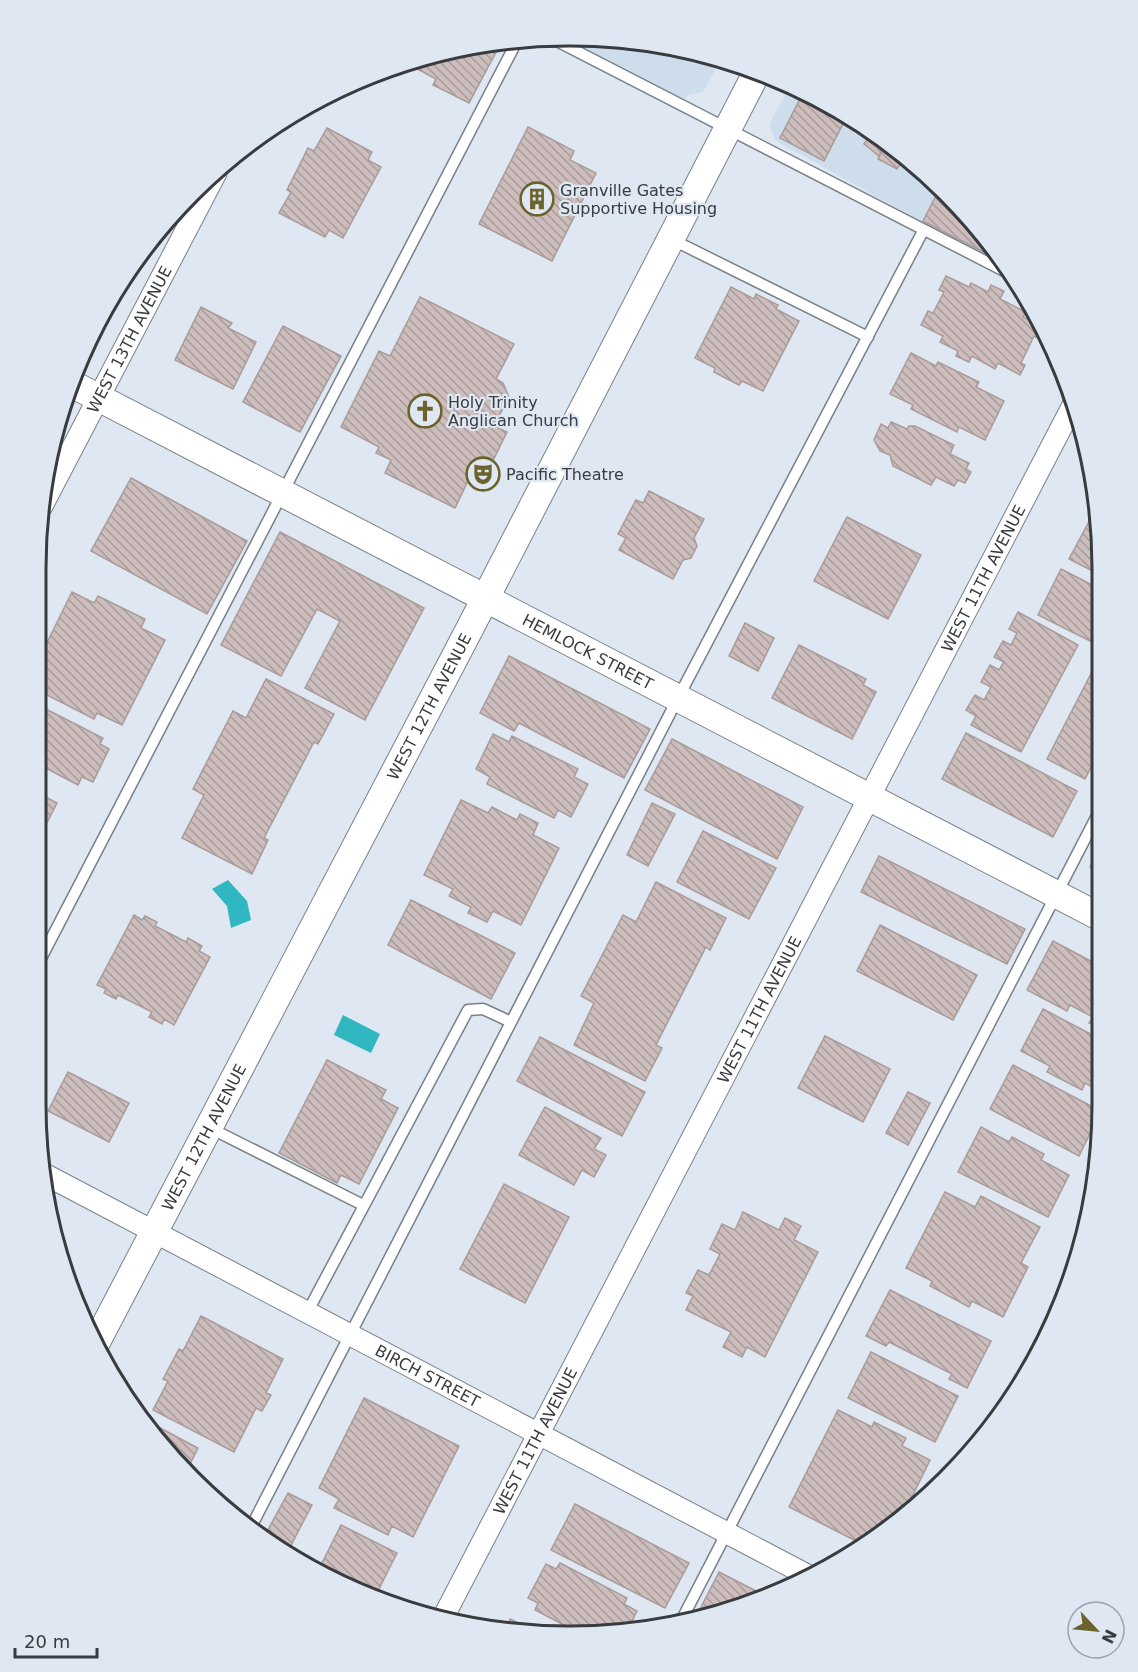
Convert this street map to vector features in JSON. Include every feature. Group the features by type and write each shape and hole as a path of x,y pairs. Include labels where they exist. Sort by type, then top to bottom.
{"street":[{"name":"WEST 12TH AVENUE","path":"100,1335 485,599 753,80"},
{"name":"WEST 13TH AVENUE","path":"54,482 204,196"},
{"name":"HEMLOCK STREET","path":"79,388 1092,913"},
{"name":"WEST 11TH AVENUE","path":"447,1611 1068,414"},
{"name":"BIRCH STREET","path":"52,1178 351,1333 539,1435 801,1572"}],"lane":[{"path":"567,46 994,266"},
{"path":"46,949 512,50"},
{"path":"254,1520 678,698 923,231"},
{"path":"671,239 868,337"},
{"path":"687,1612 1092,825"},
{"path":"308,1311 468,1010 483,1009 511,1022"},
{"path":"208,1127 363,1205"}],"shaded area":[{"path":"567,46 637,51 716,68 703,92 687,95 682,104"},
{"path":"786,93 830,117 887,154 914,176 962,224 990,259 776,141 769,125"}],"water":[{"path":"228,880 247,901 251,920 231,928 227,906 212,889"},
{"path":"343,1015 380,1034 371,1053 334,1035"}],"building":[{"path":"496,52 469,103 433,85 436,79 417,69"},
{"path":"800,100 843,125 824,161 780,138"},
{"name":"Granville Gates Supportive Housing","path":"528,127 574,151 570,160 596,173 552,261 479,224"},
{"path":"327,128 372,152 368,160 381,167 343,238 329,230 325,237 279,213 291,192 287,190 308,148 314,151"},
{"path":"867,140 882,151 879,156 864,144"},
{"path":"882,151 900,164 897,169 878,159"},
{"path":"935,197 962,224 985,253 923,221"},
{"path":"946,276 969,287 971,283 988,292 991,285 1004,291 1000,299 1022,310 1025,314 1023,317 1027,319 1038,339 1034,336 1021,363 1025,365 1020,375 998,363 995,369 972,356 969,362 956,356 958,351 940,342 943,336 921,325 928,311 933,313 944,292 939,290"},
{"path":"731,287 754,299 756,294 778,305 776,309 799,321 763,391 742,381 739,385 714,372 715,368 695,358"},
{"name":"Holy Trinity Anglican Church","path":"420,297 514,344 496,379 503,383 509,397 494,426 507,432 480,487 468,481 455,508 385,473 391,460 376,453 379,447 341,427 379,351 390,356"},
{"path":"201,307 232,323 228,328 256,342 233,389 175,360"},
{"path":"283,326 341,356 300,432 243,402"},
{"path":"911,353 936,366 938,362 979,382 976,387 1004,401 985,440 959,427 957,432 911,409 913,405 890,394"},
{"path":"891,422 907,429 909,426 915,426 954,445 950,454 969,463 966,469 971,472 965,483 958,480 954,486 936,477 931,485 893,466 890,455 880,451 874,440 881,424 888,428"},
{"path":"131,478 247,541 207,614 91,551"},
{"path":"649,491 704,519 694,538 697,546 691,558 683,560 673,579 619,550 626,538 618,534 636,500 643,503"},
{"path":"847,517 921,555 888,619 814,581"},
{"path":"1089,522 1092,571 1069,559"},
{"path":"280,532 424,608 365,720 305,688 340,621 317,609 281,676 221,645"},
{"path":"1061,569 1092,585 1092,642 1038,615"},
{"path":"72,592 94,603 98,596 145,619 141,628 165,640 122,725 97,713 94,719 46,695 49,687 46,686 46,645"},
{"path":"1018,612 1078,645 1021,752 971,725 976,716 966,710 975,695 984,700 991,687 981,682 990,665 999,670 1004,662 994,657 1003,641 1011,645 1017,633 1009,629"},
{"path":"745,623 774,638 758,671 729,656"},
{"path":"799,645 866,679 863,685 876,692 852,739 772,698"},
{"path":"509,656 650,729 624,778 519,723 514,731 480,713"},
{"path":"1092,672 1092,765 1085,779 1047,759"},
{"path":"266,679 334,714 318,744 314,742 264,838 268,840 252,874 182,838 204,795 193,789 233,711 246,718"},
{"path":"46,709 103,738 100,744 109,749 93,782 82,777 78,785 46,768"},
{"path":"966,733 1077,791 1053,837 942,779"},
{"path":"493,734 509,742 512,736 578,769 574,777 588,784 571,817 558,810 554,818 487,784 490,777 476,769"},
{"path":"672,739 803,807 777,859 645,790"},
{"path":"46,797 57,803 46,824"},
{"path":"461,800 488,813 492,807 517,820 520,814 538,823 533,835 559,848 521,925 493,911 487,922 468,913 471,907 449,896 453,889 424,875"},
{"path":"652,803 675,814 648,866 627,855"},
{"path":"703,831 776,868 749,919 677,882"},
{"path":"879,856 1025,929 1007,964 861,892"},
{"path":"656,882 726,918 710,950 706,947 656,1045 662,1048 645,1081 574,1045 594,1003 581,996 623,915 636,922"},
{"path":"411,900 515,953 491,999 388,945"},
{"path":"134,915 142,920 145,916 157,922 155,926 186,942 188,938 202,946 199,951 210,957 174,1025 164,1019 162,1024 149,1017 152,1012 118,995 116,999 104,993 106,989 97,985"},
{"path":"880,925 977,975 953,1020 857,971"},
{"path":"1053,941 1092,962 1092,1016 1070,1005 1067,1011 1027,990"},
{"path":"1043,1009 1092,1035 1092,1087 1085,1083 1082,1090 1047,1072 1050,1066 1021,1051"},
{"path":"825,1036 890,1069 863,1122 798,1088"},
{"path":"540,1037 645,1092 622,1136 517,1081"},
{"path":"327,1060 386,1090 381,1099 398,1108 359,1184 341,1175 337,1183 279,1153"},
{"path":"1013,1065 1092,1106 1090,1133 1079,1156 990,1109"},
{"path":"68,1072 129,1103 109,1142 48,1111"},
{"path":"908,1092 930,1103 908,1145 886,1133"},
{"path":"545,1107 601,1138 594,1149 606,1155 594,1177 582,1170 574,1185 519,1155"},
{"path":"981,1127 1009,1142 1012,1137 1044,1154 1041,1160 1069,1175 1048,1217 958,1172"},
{"path":"504,1184 569,1217 525,1303 460,1269"},
{"path":"945,1192 975,1207 981,1196 1040,1227 1021,1263 1028,1267 1003,1317 972,1301 969,1307 930,1286 932,1281 906,1268"},
{"path":"743,1212 779,1230 785,1218 801,1226 794,1240 818,1252 765,1357 747,1347 742,1357 723,1347 731,1332 686,1310 693,1296 686,1293 698,1270 709,1275 720,1254 710,1249 722,1224 735,1230"},
{"path":"890,1290 991,1341 967,1388 949,1379 952,1374 889,1342 886,1346 866,1336"},
{"path":"201,1316 283,1359 266,1393 271,1395 262,1411 256,1408 234,1452 153,1410 168,1381 163,1379 179,1349 183,1351"},
{"path":"871,1352 958,1396 935,1442 848,1398"},
{"path":"364,1398 459,1446 413,1537 392,1526 388,1535 334,1508 339,1499 319,1488"},
{"path":"838,1410 872,1427 874,1422 906,1438 902,1446 930,1460 911,1498 854,1540 789,1507"},
{"path":"159,1428 198,1448 191,1463"},
{"path":"288,1493 312,1505 291,1545 268,1530"},
{"path":"575,1504 689,1563 665,1608 551,1550"},
{"path":"341,1525 397,1553 379,1590 322,1563"},
{"path":"560,1563 627,1598 624,1604 637,1611 632,1621 565,1626 535,1610 538,1603 528,1598 546,1564 556,1569"},
{"path":"719,1572 756,1591 737,1598 700,1609"}],"place":[{"name":"Granville Gates Supportive Housing","path":"537,199"},
{"name":"Holy Trinity Anglican Church","path":"425,411"},
{"name":"Pacific Theatre","path":"483,474"}]}
